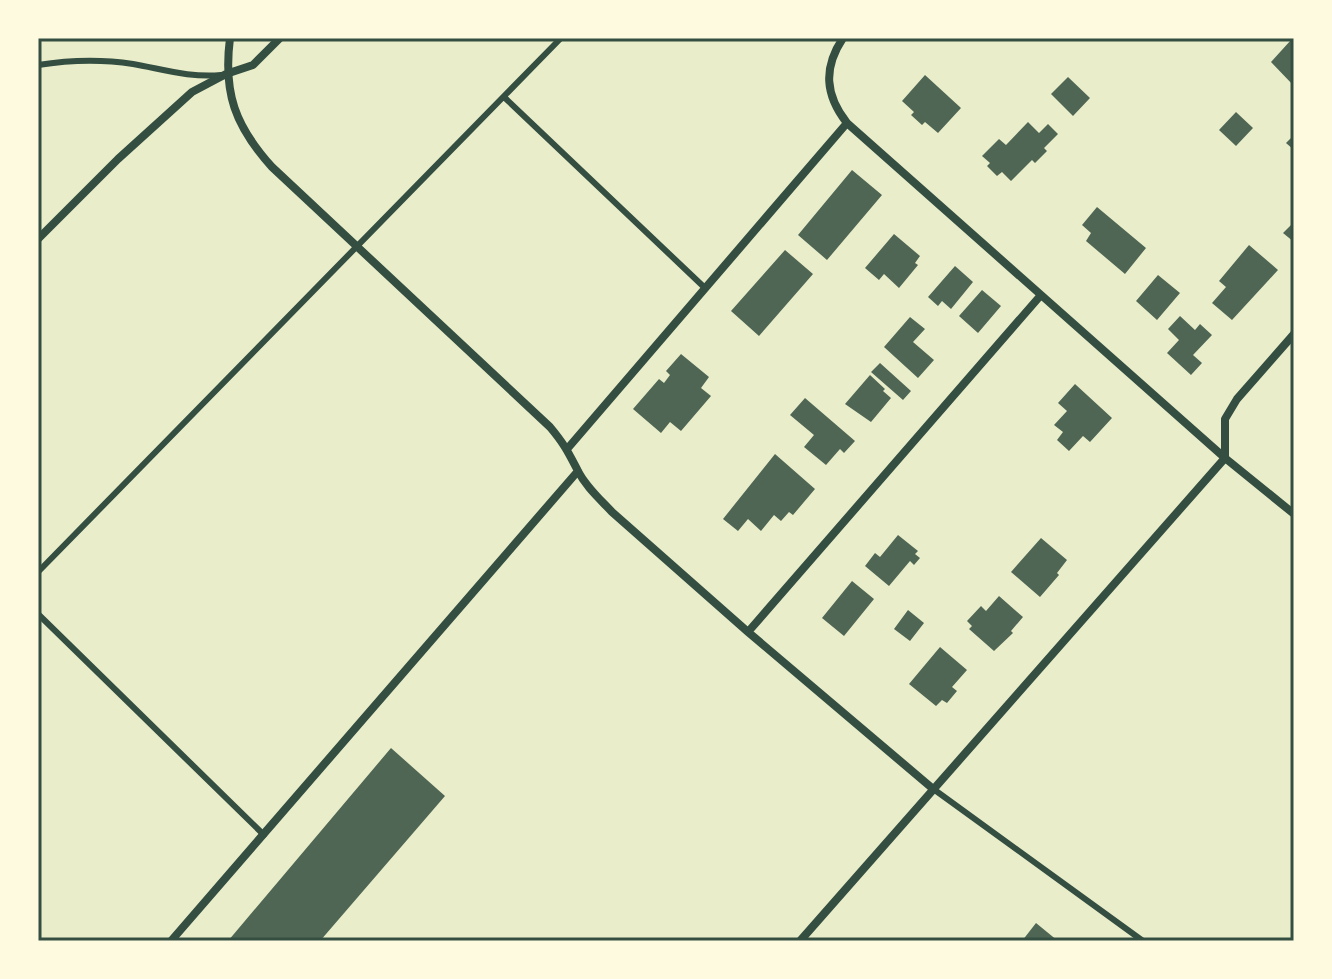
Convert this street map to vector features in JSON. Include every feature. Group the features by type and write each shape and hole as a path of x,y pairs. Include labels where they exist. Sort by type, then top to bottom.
{"street":[{"path":"230,38 226,74 238,119 255,149 550,427 568,448 592,492 612,512 932,788"},
{"path":"38,239 118,159 192,92 226,74 253,65 280,38"},
{"path":"843,38 835,50 828,73 830,94 847,123 1225,458 1294,514"},
{"path":"568,448 847,123"},
{"path":"748,632 1041,295"},
{"path":"800,941 1225,458 1225,419 1237,399 1294,334"},
{"path":"171,941 578,471"}],"lane":[{"path":"38,572 561,38"},
{"path":"38,65 97,61 196,76 226,74"},
{"path":"504,97 705,288"},
{"path":"38,614 264,835"},
{"path":"932,788 1143,941"}],"building":[{"path":"1291,40 1294,43 1294,86 1271,62"},
{"path":"925,75 961,108 938,133 925,122 922,125 902,101"},
{"path":"1068,77 1090,98 1073,116 1051,94"},
{"path":"1236,112 1253,128 1236,146 1219,130"},
{"path":"1028,122 1039,133 1048,124 1058,134 1035,163 1032,160 1011,181 1002,172 997,176 982,156 999,139 1006,145"},
{"path":"1294,135 1294,150 1286,143"},
{"path":"852,170 882,195 827,260 798,235"},
{"path":"1097,207 1146,248 1125,274 1086,241 1091,233 1082,225"},
{"path":"1294,222 1294,242 1283,233"},
{"path":"894,234 920,256 915,263 918,265 899,288 884,274 879,280 865,268"},
{"path":"1249,245 1278,270 1232,320 1212,303 1226,287 1219,281"},
{"path":"785,250 813,274 759,336 731,311"},
{"path":"955,266 973,282 951,309 942,301 938,306 928,297"},
{"path":"1158,275 1180,293 1157,320 1136,301"},
{"path":"982,290 1001,306 978,333 959,316"},
{"path":"1180,316 1195,330 1200,324 1212,335 1193,355 1202,363 1191,375 1167,353 1179,340 1168,329"},
{"path":"910,317 925,329 913,342 934,360 918,378 884,347"},
{"path":"681,354 709,377 701,388 711,396 681,431 670,422 661,433 633,409 659,379 664,383 670,375 666,371"},
{"path":"880,363 911,391 903,400 871,372"},
{"path":"870,375 891,398 871,422 845,404"},
{"path":"1075,384 1112,418 1090,442 1083,436 1069,451 1057,440 1063,432 1054,425 1067,411 1058,403"},
{"path":"805,398 855,441 844,453 840,449 826,465 804,447 814,435 790,415"},
{"path":"775,454 815,489 793,515 789,512 781,521 774,515 761,531 748,519 738,531 723,519"},
{"path":"898,535 918,551 915,554 920,558 914,565 910,561 889,586 865,566 875,553 880,557"},
{"path":"1041,538 1067,560 1040,597 1011,572"},
{"path":"852,581 874,599 844,636 822,618"},
{"path":"999,596 1023,617 1011,631 1013,633 994,651 969,629 972,626 967,621 981,606 986,611"},
{"path":"908,610 924,623 910,641 894,629"},
{"path":"940,647 967,670 952,687 957,691 947,703 942,700 936,706 909,684"},
{"path":"391,748 445,796 320,941 228,941"},
{"path":"1036,923 1058,941 1022,941"}]}
